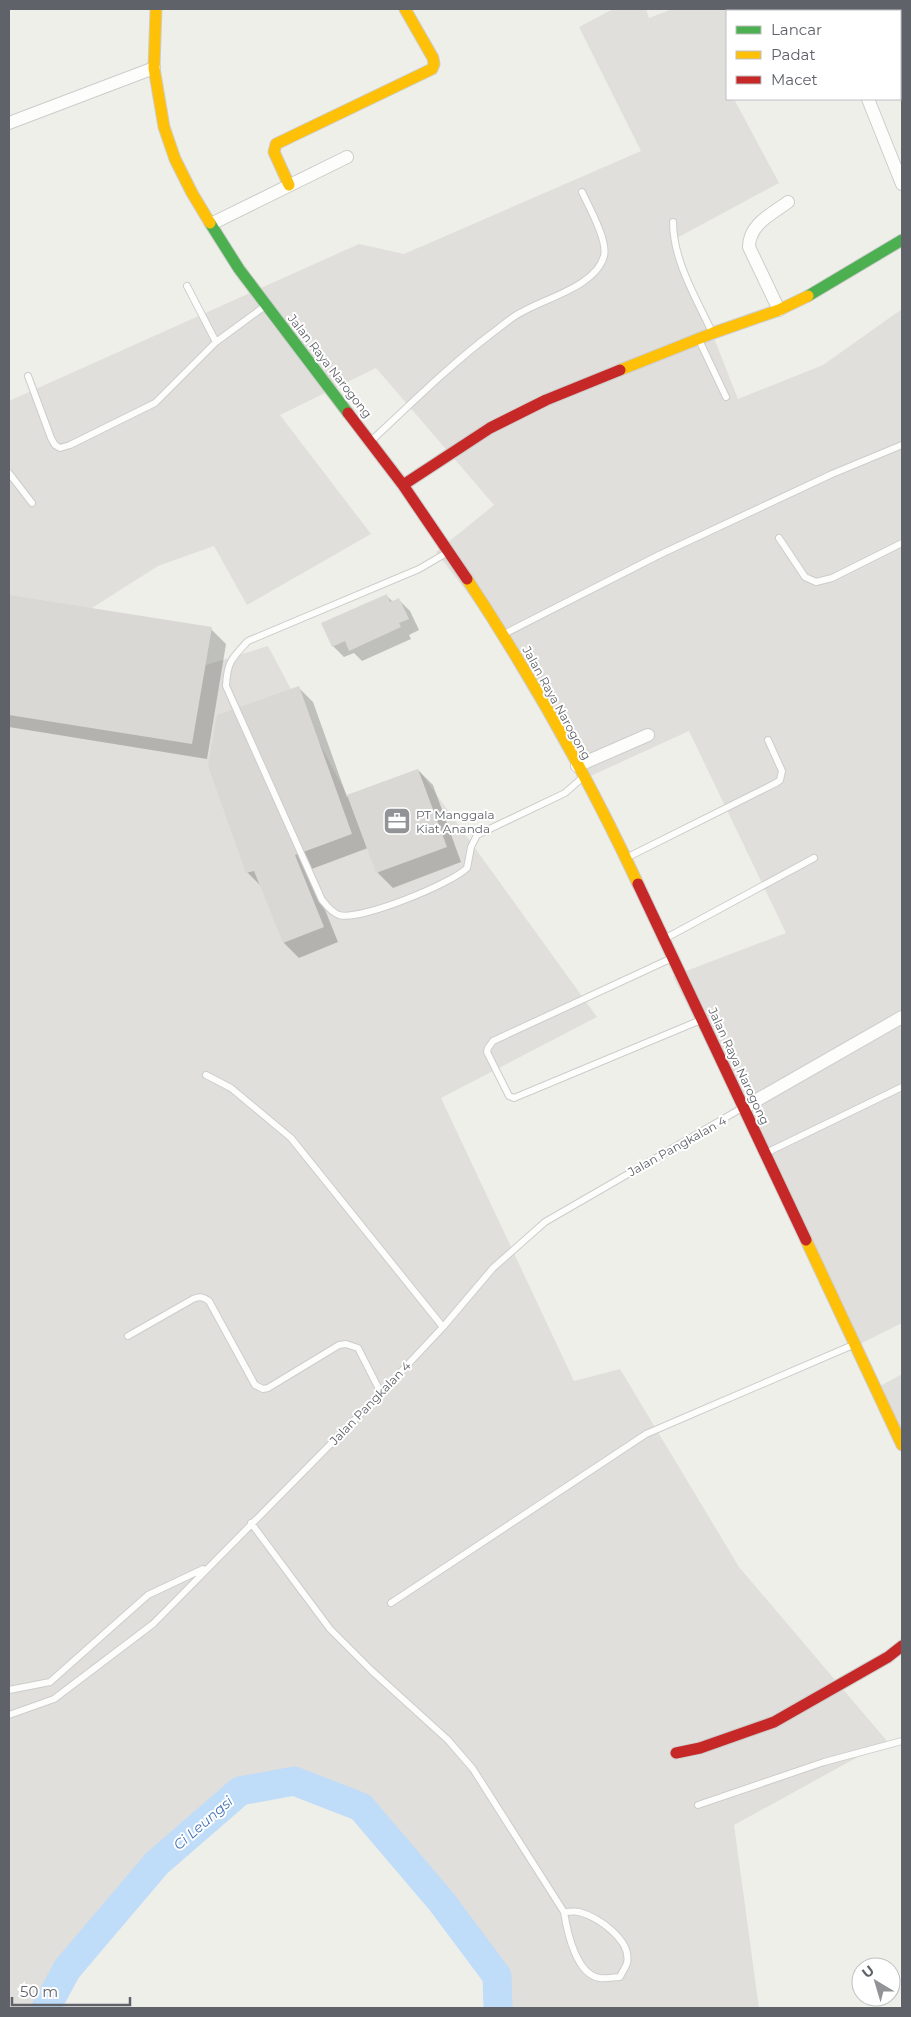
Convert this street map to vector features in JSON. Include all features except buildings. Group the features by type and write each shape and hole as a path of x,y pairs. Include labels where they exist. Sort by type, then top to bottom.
{"main road":[{"name":"Jalan Raya Narogong","path":"156,9 154,68 164,127 175,159 192,193 239,269 265,306 403,485 504,635 549,712 626,858 902,1445"},
{"path":"289,186 274,152 276,144 432,69 434,64 433,58 405,9"},
{"path":"403,485 490,428 546,400 713,333 779,310 819,291 902,240"},
{"path":"676,1753 700,1748 774,1722 888,1657 902,1646"}],"street":[{"path":"9,123 154,68"},
{"path":"873,100 902,184"},
{"path":"211,224 347,157"},
{"path":"779,310 749,247 749,238 757,224 788,202"},
{"path":"580,772 648,735"},
{"path":"744,1108 902,1018"}],"lane":[{"path":"371,442 469,351 520,312 577,286 600,265 606,246 582,192"},
{"path":"673,222 673,238 695,296 713,333"},
{"path":"187,286 216,342"},
{"path":"28,376 50,438 54,445 60,448 155,404 216,342 265,306"},
{"path":"699,339 726,397"},
{"path":"504,635 658,555 832,474 902,445"},
{"path":"9,473 32,503"},
{"path":"779,538 805,577 816,582 832,578 902,543"},
{"path":"449,552 419,569 248,641 233,657 227,669 226,686 322,900 329,909 340,915 353,915 438,887 467,868 471,847 477,834 565,793 580,772"},
{"path":"626,858 780,780 782,771 768,740"},
{"path":"665,939 814,858"},
{"path":"673,958 493,1041 487,1052 509,1096 514,1098 702,1019"},
{"path":"206,1075 231,1088 291,1138 443,1327"},
{"path":"765,1154 902,1087"},
{"name":"Jalan Pangkalan 4","path":"9,1715 54,1699 153,1624 381,1393 443,1327 493,1268 545,1222 744,1108"},
{"path":"128,1336 193,1298 204,1298 209,1301 254,1385 258,1388 268,1388 339,1345 346,1344 358,1348 381,1393"},
{"path":"391,1603 646,1434 854,1344"},
{"path":"252,1523 330,1629 372,1671 448,1740 473,1769 564,1912 568,1935 576,1955 587,1972 599,1978 620,1977 627,1962 626,1951 617,1935 599,1920 578,1912 564,1912"},
{"path":"9,1690 50,1682 148,1595 209,1566"},
{"path":"698,1805 824,1762 902,1741"}],"shaded area":[{"path":"613,9 646,9 649,18 672,9 802,10 726,10 726,100 735,100 779,183 675,239 738,399 823,365 902,309 902,1323 856,1346 673,976 786,933 689,731 582,780 540,686 436,552 494,505 376,368 280,415 371,534 247,605 214,546 158,566 92,608 109,662 163,678 268,646 347,795 418,769 597,1017 441,1098 574,1381 620,1369 739,1567 887,1741 734,1825 759,2008 499,2008 498,1977 441,1901 362,1807 294,1781 239,1791 157,1863 67,1969 46,2008 9,2008 9,401 359,244 404,254 641,151 579,27"},
{"path":"902,1374 902,1451 873,1390"}],"waterway":[{"name":"Ci Leungsi","path":"46,2008 67,1969 157,1863 240,1791 294,1781 361,1807 441,1901 497,1976 498,2008"}],"traffic: fast":[{"path":"210,223 239,269 348,413"},
{"path":"808,296 902,240"}],"traffic: slow":[{"path":"156,9 154,68 164,127 175,159 210,223"},
{"path":"289,185 274,152 276,144 432,69 434,64 433,58 405,9"},
{"path":"620,370 713,333 779,310 808,296"},
{"path":"467,579 514,653 558,728 600,806 638,884"},
{"path":"806,1240 902,1445"}],"traffic: jam":[{"path":"403,485 490,428 546,400 620,370"},
{"path":"348,413 403,485 467,579"},
{"path":"638,884 806,1240"},
{"path":"676,1753 700,1748 774,1722 888,1657 902,1646"}],"place":[{"name":"PT Manggala Kiat Ananda","path":"397,821"}]}
